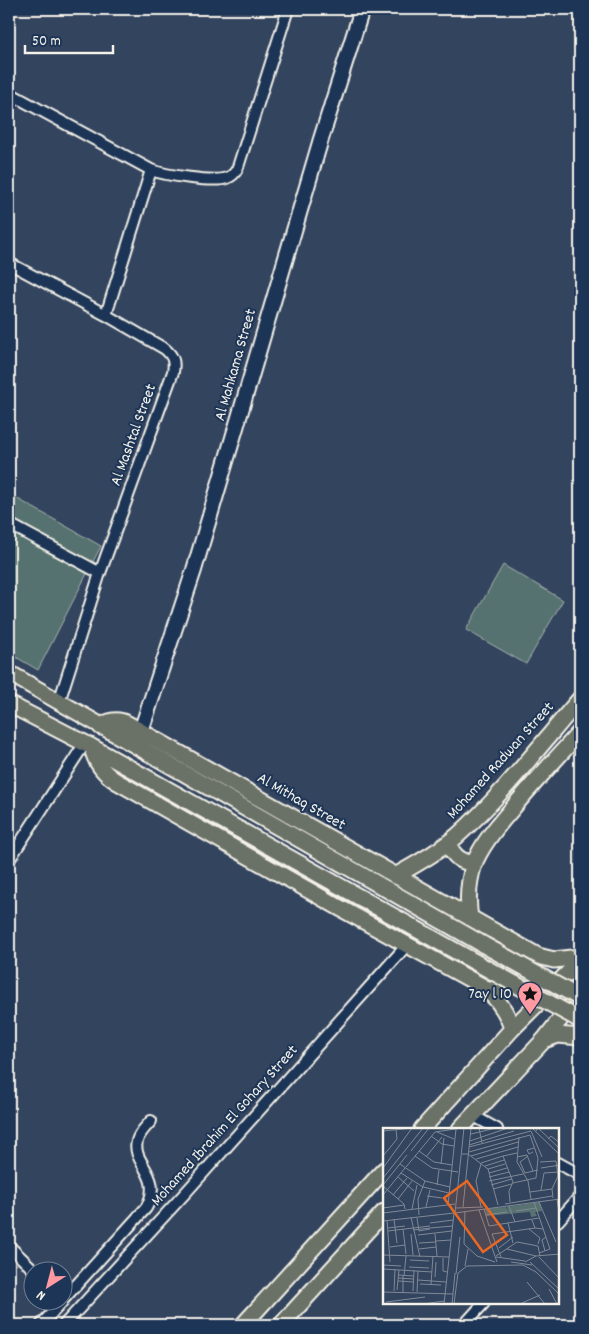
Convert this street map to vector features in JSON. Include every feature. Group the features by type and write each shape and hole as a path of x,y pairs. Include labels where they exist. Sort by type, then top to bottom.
{"main road":[{"path":"9,674 580,998"},
{"name":"Mohamed Radwan Street","path":"396,876 448,843 494,798 580,698"},
{"path":"9,704 88,745 580,1020"},
{"name":"Al Mithaq Street","path":"101,727 113,720 121,721 141,731 515,944 546,959 580,959"},
{"path":"470,918 468,889 475,863 495,829 532,784 580,732"},
{"path":"88,745 100,767 116,781 490,992 504,1009 512,1030"},
{"path":"448,843 458,859 464,862 475,863"},
{"path":"490,992 500,986 512,971 515,962 515,944"},
{"path":"433,1123 512,1030 580,959"},
{"path":"461,1128 544,1040 580,994"},
{"path":"544,1040 558,1035 580,1037"},
{"path":"242,1325 383,1171"},
{"path":"280,1325 383,1213"}],"street":[{"path":"9,93 151,170 172,175 218,180 225,179 235,173 238,168 288,9"},
{"name":"Al Mahkama Street","path":"141,731 194,570 321,139 362,9"},
{"path":"106,315 151,170"},
{"name":"Al Mashtal Street","path":"9,263 106,315 164,349 171,355 174,363 173,372 100,573 59,702"},
{"path":"9,524 100,573"},
{"path":"9,860 88,745"},
{"name":"Mohamed Ibrahim El Gohary Street","path":"64,1325 408,945"},
{"path":"472,1115 495,1128"},
{"path":"72,1289 146,1208 151,1199 153,1190 151,1180 137,1147 137,1140 151,1121"},
{"path":"559,1164 580,1176"},
{"path":"559,1220 580,1196"},
{"path":"9,1246 26,1262"},
{"path":"464,1325 483,1304"},
{"path":"41,1325 52,1312"}],"green space":[{"path":"9,494 101,546 38,670 9,653"},
{"path":"503,565 563,600 526,664 466,630"}],"place":[{"name":"7ay l 10","path":"530,1015"}]}
